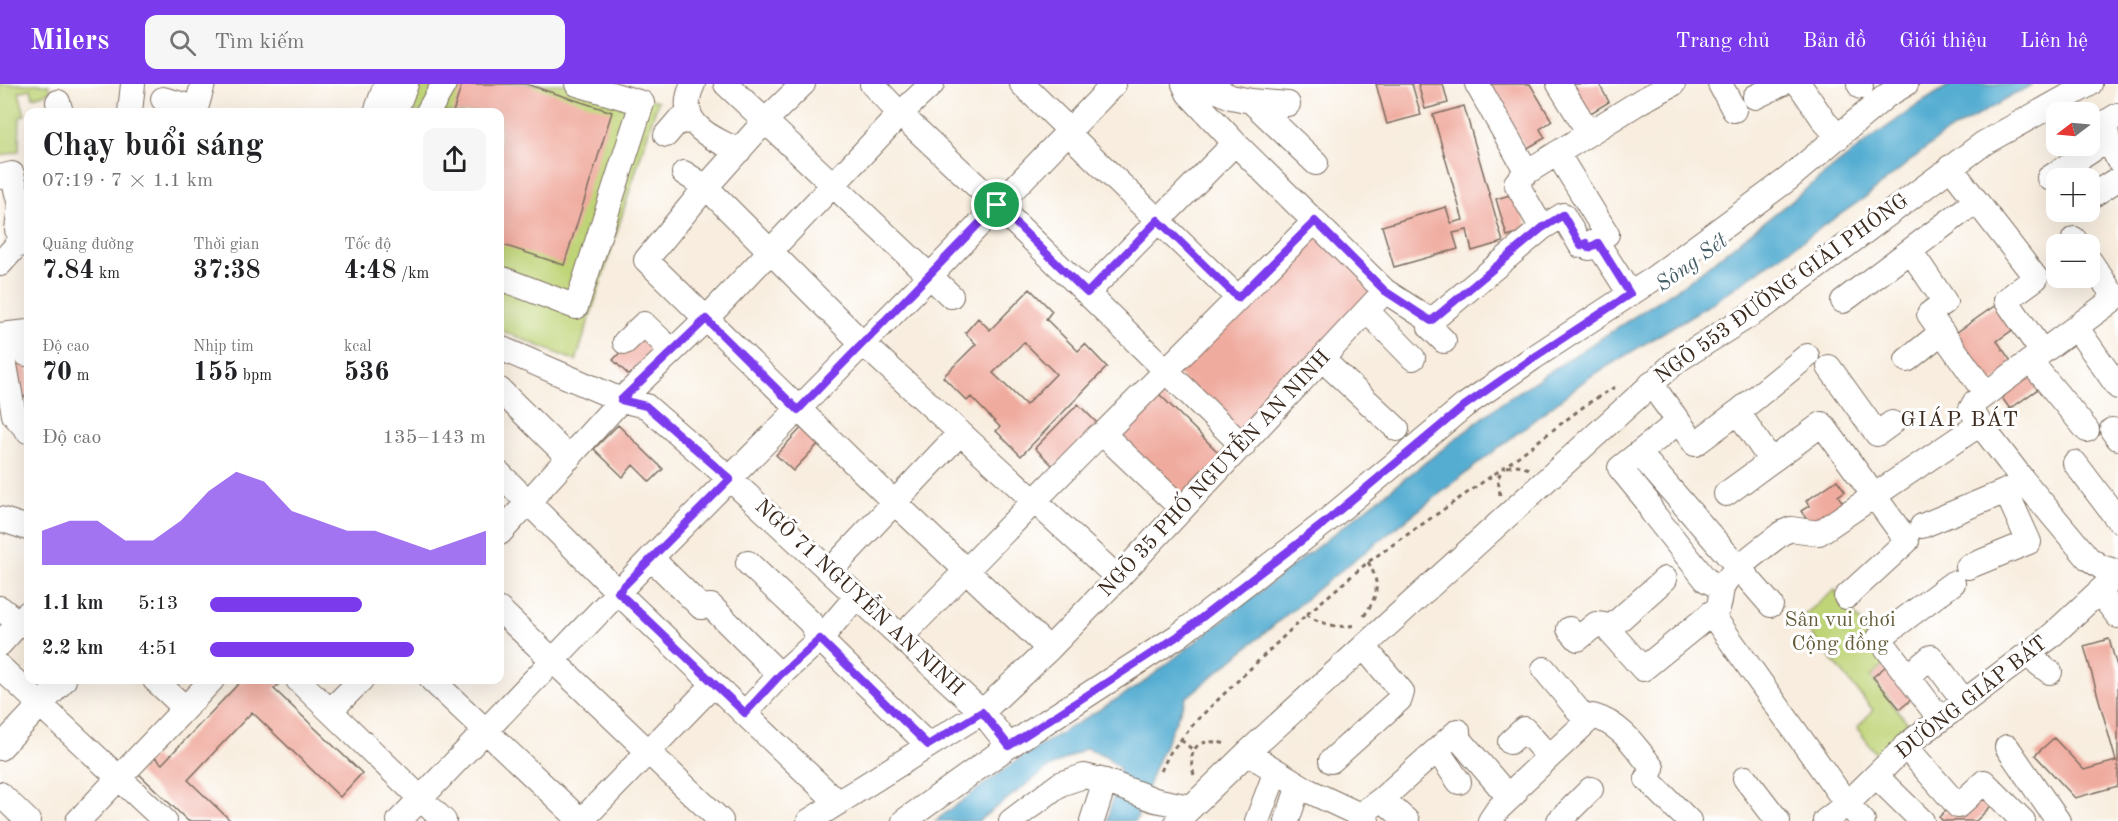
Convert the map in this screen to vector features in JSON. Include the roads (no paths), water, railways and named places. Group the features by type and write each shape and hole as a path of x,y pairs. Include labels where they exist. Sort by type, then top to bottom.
{"street":[{"path":"130,108 133,84"},
{"path":"197,108 203,84"},
{"path":"377,108 386,84"},
{"path":"397,108 406,84"},
{"path":"430,108 444,84"},
{"path":"504,280 576,308 642,103 577,84"},
{"path":"726,84 951,296"},
{"path":"803,84 765,121 706,187 646,260 798,410 1049,649"},
{"path":"872,84 900,114 997,205 1243,446"},
{"path":"504,529 621,400 706,319 900,114 932,84"},
{"path":"399,821 618,592 864,344 1114,84"},
{"path":"1184,84 1188,93 1235,143 1385,291 1438,331 1551,216 1563,215 1581,246 1586,243 1589,248 1598,243"},
{"path":"1202,84 1231,97 1288,104"},
{"path":"1477,84 1527,172"},
{"path":"1559,84 1589,133"},
{"path":"1551,216 1516,183 1527,172 1557,153 1673,84"},
{"path":"1720,84 1745,104 1782,84"},
{"path":"1799,84 1825,122 1839,137"},
{"path":"904,821 1009,746 1178,636 1323,524 1464,406 1630,294 1788,179 1886,96 1906,84"},
{"name":"NGÕ 553 ĐƯỜNG GIẢI PHÓNG","path":"1184,814 1241,751 1364,647 1678,360 1766,305 1950,166 1984,143 2090,84"},
{"path":"690,85 687,107 693,122 710,136 739,151"},
{"path":"1032,89 1067,132 1238,298"},
{"path":"163,99 190,108"},
{"path":"1251,101 1316,163"},
{"path":"2070,168 2113,149 2105,123 2118,115"},
{"path":"666,135 678,121 693,122"},
{"path":"1087,293 1235,143"},
{"path":"1557,153 1607,234 1596,241 1630,294"},
{"path":"1950,166 2036,278 2006,300 2036,356 2087,430"},
{"path":"684,173 706,187 864,344 1118,578"},
{"path":"0,177 12,174 20,205 21,240 0,264"},
{"path":"2100,191 2116,184"},
{"path":"1843,301 1976,201"},
{"path":"0,210 21,240"},
{"path":"901,637 1098,436 1103,434 1315,221"},
{"path":"1911,252 1945,302 1929,314 1986,394"},
{"path":"1940,719 1879,638 1961,575 2029,542 2014,486 1972,412 1971,406 2116,297 2100,275"},
{"name":"NGÕ 35 PHỐ NGUYỄN AN NINH","path":"809,821 982,712 1049,649 1118,578 1385,291"},
{"path":"1367,311 1413,358"},
{"path":"626,342 644,324 672,351"},
{"path":"2076,327 2118,387"},
{"path":"1907,360 1942,332"},
{"path":"14,425 5,388 16,338"},
{"name":"NGÕ 71 NGUYỄN AN NINH","path":"504,350 621,400 646,406 730,479 982,712 1009,746"},
{"path":"1651,384 1695,444 1807,356"},
{"path":"1323,360 1397,429"},
{"path":"1829,367 1884,428 1846,456"},
{"path":"504,394 569,458"},
{"path":"1738,412 1771,461"},
{"path":"1678,422 1620,468 1706,580 1722,588"},
{"path":"1726,494 1822,424 1907,541 1846,597"},
{"path":"1569,628 1578,639 1596,624 1604,625 1610,629 1643,669 1718,608 1722,588 1730,576 1782,533 1791,529 1820,533 1980,424"},
{"path":"830,572 960,433"},
{"path":"1103,434 1182,509"},
{"path":"1639,453 1771,605"},
{"path":"2075,464 2118,520"},
{"path":"504,478 618,592 838,802"},
{"path":"1922,526 2014,486"},
{"path":"2014,486 2088,558 2101,567 2118,573"},
{"path":"0,519 24,527"},
{"path":"651,558 701,607 711,606 780,675"},
{"path":"748,563 810,622 820,639 928,745"},
{"name":"ĐƯỜNG GIÁP BÁT","path":"1825,821 1855,813 1876,776 1905,746 2050,637 2118,573"},
{"path":"1610,629 1665,579"},
{"path":"2099,592 2118,616"},
{"path":"745,713 780,675 820,639 857,596"},
{"path":"0,608 24,618 0,644"},
{"path":"1711,613 1855,813"},
{"path":"504,614 721,821"},
{"path":"1331,761 1400,699 1402,692 1364,647"},
{"path":"2027,655 2050,672"},
{"path":"1908,676 1930,657 1965,701"},
{"path":"0,668 165,821"},
{"path":"1544,669 1587,721"},
{"path":"0,748 60,684"},
{"path":"158,684 185,708"},
{"path":"78,821 208,684"},
{"path":"303,684 332,710 444,821"},
{"path":"332,710 357,684"},
{"path":"436,684 581,821 714,684"},
{"path":"1490,821 1511,789 1593,716 1605,719 1621,729 1652,768 1647,779 1689,821"},
{"path":"1510,742 1524,729 1548,756"},
{"path":"1241,751 1356,817 1382,799 1457,733 1511,789"},
{"path":"1905,746 1958,806 1984,783 2023,821"},
{"path":"2007,747 2058,821"},
{"path":"1437,750 1459,782"},
{"path":"1257,821 1276,771"},
{"path":"1876,776 1922,821"},
{"path":"1011,821 1060,784 1084,777 1155,800 1184,814"},
{"path":"1745,778 1778,821"},
{"path":"1092,821 1105,782"},
{"path":"1287,821 1299,785"},
{"path":"1559,821 1591,789"},
{"path":"0,794 28,821"},
{"path":"1382,799 1407,821"}],"water":[{"path":"1951,84 2033,84 1941,136 1867,196 1712,303 1588,378 1320,587 1186,698 1154,769 1136,821 1107,821 1120,769 1106,756 1086,748 1047,769 978,821 935,821 1020,758 1140,685 1503,402 1689,281 1866,142"}],"district":[{"name":"GIÁP BÁT","path":"1960,420"}],"water label":[{"name":"Sông Sét","path":"1692,263"}],"park label":[{"name":"Sân vui chơi Cộng đồng","path":"1840,632"}]}
